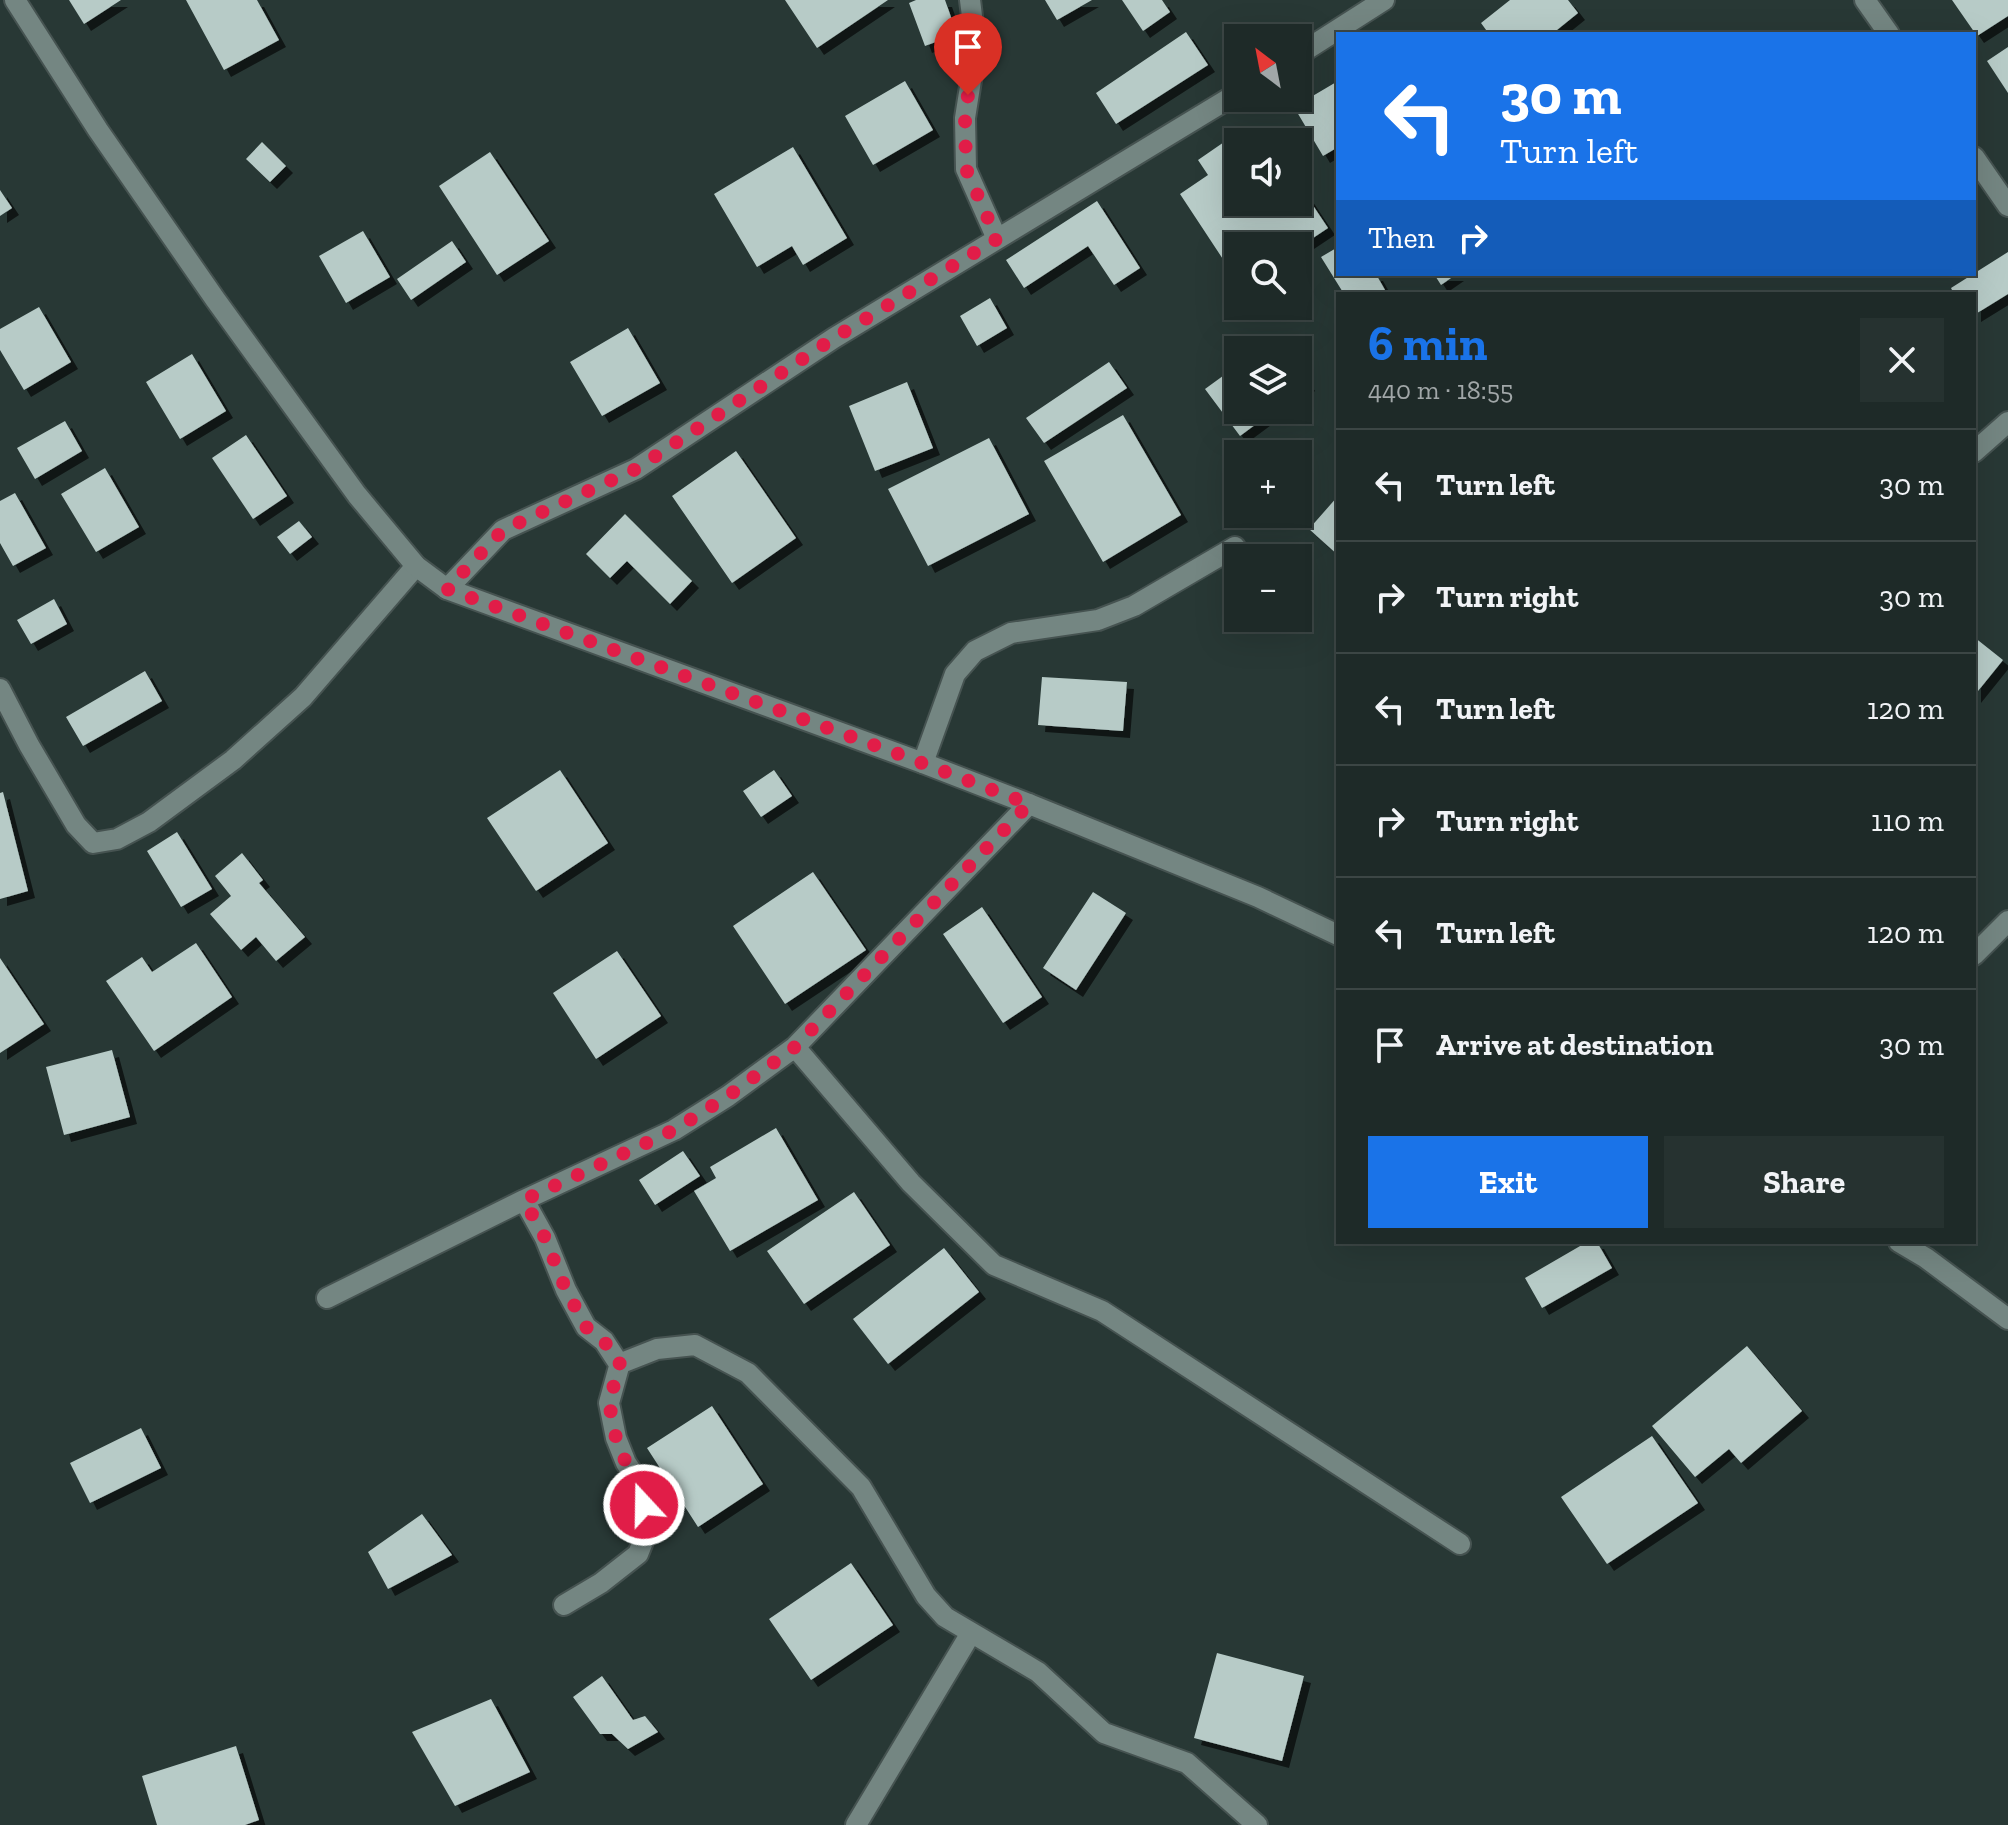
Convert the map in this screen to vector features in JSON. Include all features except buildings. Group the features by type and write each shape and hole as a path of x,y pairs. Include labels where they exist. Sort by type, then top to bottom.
{"street":[{"path":"15,0 98,130 357,495 416,566 447,589 1029,804 1258,897 1336,934"},
{"path":"970,0 976,49 965,118 966,169 997,239"},
{"path":"1312,46 1384,0"},
{"path":"1865,0 1888,32"},
{"path":"447,589 503,530 636,469 834,338 1224,101"},
{"path":"1976,160 2008,206"},
{"path":"1976,450 2008,422"},
{"path":"923,763 955,674 975,651 1011,633 1098,620 1134,606 1224,553"},
{"path":"0,689 76,825 93,843 117,839 149,822 233,760 303,697 416,566"},
{"path":"327,1298 674,1130 728,1096 795,1047 1029,804"},
{"path":"1976,953 2008,921"},
{"path":"795,1047 911,1183 994,1265 1102,1311 1460,1544"},
{"path":"524,1200 586,1327 604,1341 620,1363"},
{"path":"1902,1244 2008,1319"},
{"path":"620,1363 657,1349 695,1345 748,1373 861,1487 926,1596 945,1617 1038,1672 1104,1733 1187,1763 1257,1825"},
{"path":"564,1605 601,1583 638,1554 646,1534 639,1482 626,1463 616,1438 609,1403 620,1363"},
{"path":"856,1825 971,1633"}],"route":[{"path":"644,1505 639,1482 626,1463 616,1438 609,1403 620,1363 604,1341 586,1327 524,1200 674,1130 728,1096 795,1047 1029,804 447,589 503,530 636,469 834,338 997,239 966,169 968,95"}]}
